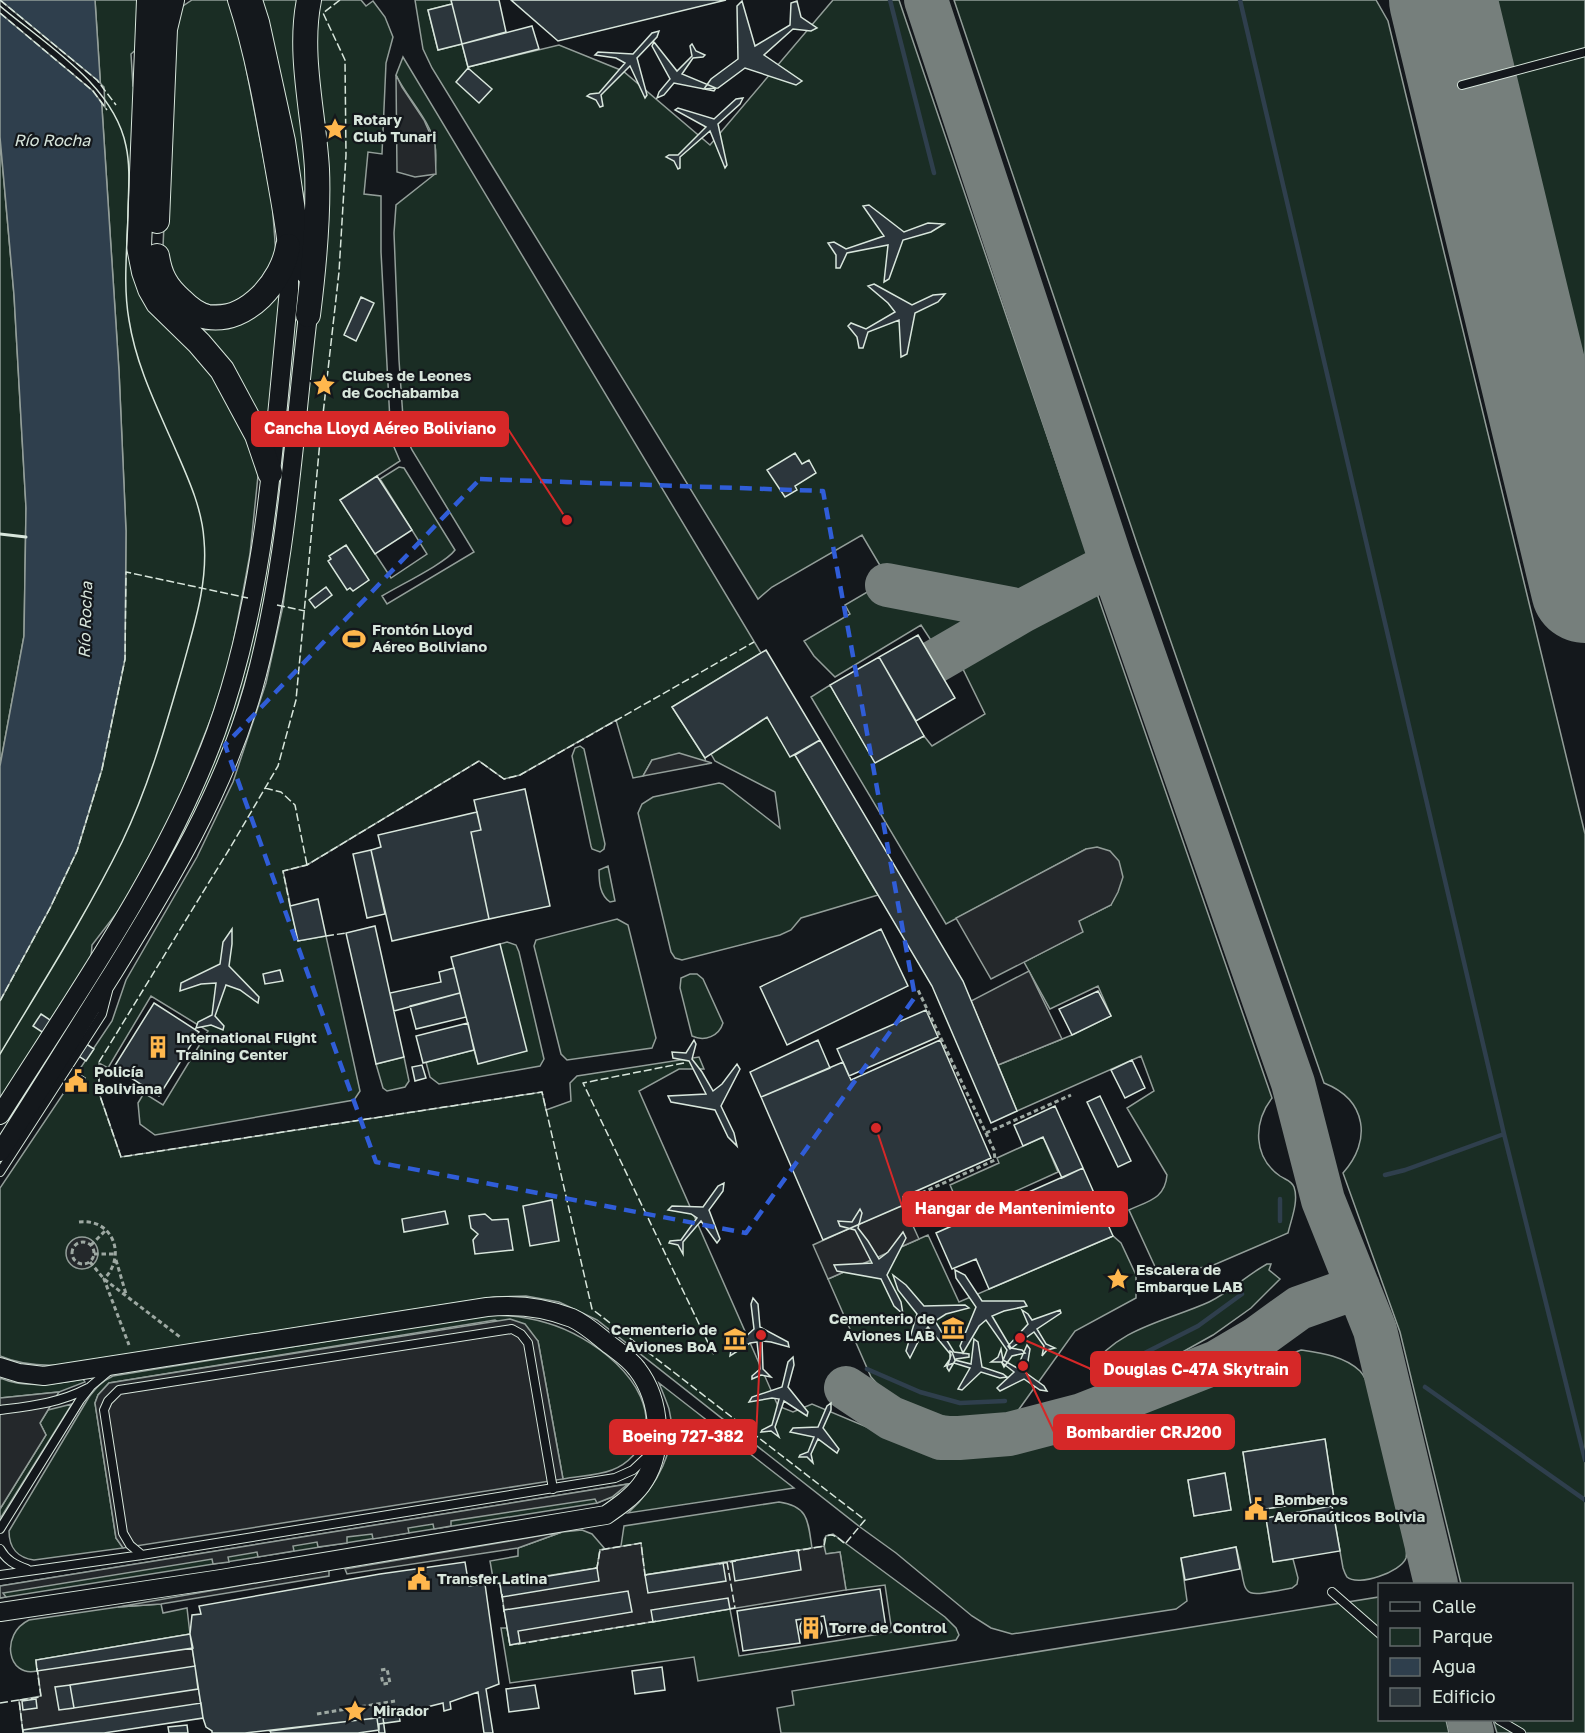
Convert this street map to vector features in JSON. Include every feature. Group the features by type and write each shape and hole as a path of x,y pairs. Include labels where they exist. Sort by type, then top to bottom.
{"highway":[{"path":"149,0 140,247 144,272 158,303 199,343 222,370 256,435 270,472"},
{"path":"172,0 165,28 156,250 159,271 165,283 193,311 208,317 226,317 246,308 268,290 286,260 288,246"},
{"path":"308,315 315,259 317,171 306,43 306,16 309,0"}],"street":[{"path":"0,1115 104,949 175,827 216,731 236,668 252,599 270,472 289,290 290,260 250,41 237,0"},
{"path":"0,1152 78,1031 165,887 207,808 253,691 274,604 284,544 308,315 304,259 286,141 260,21 253,0"},
{"path":"104,949 117,966"},
{"path":"0,1367 19,1373 44,1376 487,1306 528,1306 550,1310 585,1325 637,1369 648,1389 656,1413 657,1432 650,1470 641,1485 624,1502 606,1515 221,1579 0,1612"}],"lane":[{"path":"1462,85 1585,52"},
{"path":"0,1172 102,1014 117,966"},
{"path":"142,1554 130,1545 123,1533 104,1410 108,1401 119,1390 215,1374 512,1329 528,1342 553,1489"},
{"path":"0,1410 70,1398 91,1386 116,1365"},
{"path":"0,1529 91,1386"},
{"path":"0,1575 615,1478 633,1470 655,1449"},
{"path":"0,1549 16,1566 30,1570"},
{"path":"1332,1592 1378,1632"},
{"path":"1502,1721 1521,1733"}],"path":[{"path":"908,1199 994,1160 994,1150 918,990"},
{"path":"986,1133 1071,1095"},
{"path":"79,1222 88,1221 98,1224 112,1238 126,1295"},
{"path":"90,1245 106,1230"},
{"path":"90,1262 79,1264 73,1260 71,1253 77,1244 84,1242 90,1245 94,1254"},
{"path":"94,1254 116,1256"},
{"path":"90,1262 94,1254"},
{"path":"104,1279 111,1272 116,1256"},
{"path":"90,1262 104,1279 181,1339"},
{"path":"104,1279 132,1353"},
{"path":"387,1669 390,1683 383,1684 381,1672 387,1669"},
{"path":"317,1714 395,1701"}],"highlighted area":[{"path":"480,479 823,491 915,997 746,1233 376,1162 225,745"}],"green space":[{"path":"95,0 142,0 140,46 131,54 133,86 140,90 135,242 214,378 234,406 259,466 250,554 229,665 212,716 174,811 122,906 92,945 91,957 0,1099 0,1001 50,908 77,851 102,769 125,659 126,531 119,371"},
{"path":"192,0 229,0 240,37 272,201 276,255 253,291 230,304 210,305 196,300 170,273 163,247 173,23 177,10"},
{"path":"260,0 304,0 310,241 303,194 267,15"},
{"path":"315,0 361,0 366,6 373,1 385,17 393,37 386,63 382,154 368,152 364,194 381,196 381,252 391,440 400,461 340,500 391,578 427,554 380,479 399,467 404,468 455,550 432,568 382,596 387,604 474,552 412,450 404,432 394,233 396,205 435,174 436,156 429,128 396,75 403,57 761,653 672,707 705,758 706,764 652,760 643,776 633,778 616,720 520,775 504,779 479,761 307,865 283,871 298,941 326,936 360,1091 354,1100 155,1135 140,1124 138,1103 144,1093 163,1105 208,1031 151,996 108,1068 99,1063 99,1093 121,1157 542,1092 546,1110 571,1101 570,1083 577,1076 699,1057 704,1069 679,1069 639,1091 778,1406 793,1412 812,1404 924,1451 993,1455 1060,1442 1301,1350 1332,1356 1360,1371 1374,1402 1406,1543 1406,1558 1396,1568 1369,1579 1352,1580 1347,1577 1343,1568 1332,1506 1266,1518 1273,1562 1293,1559 1298,1578 1297,1584 1292,1588 1260,1593 1247,1590 1236,1547 1181,1558 1187,1601 1176,1609 1012,1634 991,1628 972,1616 896,1553 597,1320 559,1302 526,1296 494,1297 58,1365 28,1364 0,1356 0,1188 112,1021 126,980 197,857 233,782 266,683 283,606 290,548 316,82","holes":["1325,1439 1334,1498 1252,1511 1243,1452","1225,1474 1231,1510 1194,1516 1188,1480"]},
{"path":"415,0 451,0 452,4 428,10 438,50 462,44 468,67 559,45 623,71 710,145 833,0 899,0 1091,565 1025,599 888,579 862,535 772,587 758,599 432,68 423,49"},
{"path":"954,0 1376,0 1388,21 1585,834 1585,1733 1497,1733 1493,1721 1573,1721 1573,1583 1461,1583 1400,1332 1343,1173 1358,1148 1361,1122 1349,1100 1338,1090 1324,1083 1137,544"},
{"path":"1494,0 1585,0 1585,384 1505,48"},
{"path":"0,137 14,295 26,508 24,636 0,766"},
{"path":"298,275 300,319 279,509 255,648 228,739 201,806 120,949 114,946 224,728"},
{"path":"281,290 266,435 201,330 222,329"},
{"path":"874,588 982,623 936,648 921,625 835,677 814,656 804,641 850,614 845,605"},
{"path":"1095,588 1272,1098 1261,1118 1259,1139 1261,1150 1271,1168 1292,1183 1295,1192 1294,1210 1288,1233 1209,1267 1157,1271 1129,1210 1159,1194 1166,1183 1167,1175 1127,1108 1154,1091 1141,1056 1017,1111 998,1065 1072,1035 1111,1016 1098,986 1050,1009 1024,962 1082,932 1078,921 1111,905 1086,849 946,924 811,697 830,685 875,762 924,736 932,746 985,714 960,663"},
{"path":"767,717 791,756 795,755 878,895 801,918 791,930 780,935 682,960 675,958 671,952 638,813 642,804 653,797 719,783 780,828 775,792 715,761 711,754"},
{"path":"580,746 584,749 605,844 604,849 600,852 592,849 591,846 572,756 575,748"},
{"path":"608,866 615,901 610,902 602,892 599,879 599,870"},
{"path":"617,919 628,925 656,1038 652,1048 567,1060 561,1054 534,946 536,940"},
{"path":"507,942 516,945 519,952 544,1059 540,1066 439,1084 430,1077 426,1062 474,1050 478,1064 500,944"},
{"path":"697,974 703,979 723,1023 711,1037 692,1036 680,988 681,978"},
{"path":"404,1057 409,1081 405,1087 387,1091 383,1088 376,1064"},
{"path":"1043,1137 1058,1172 963,1215 950,1185 999,1163 997,1158"},
{"path":"928,1235 959,1302 1113,1236 1121,1243 1136,1275 1136,1298 1075,1331 1017,1412 989,1420 941,1416 892,1400 871,1377 828,1279"},
{"path":"1267,1264 1271,1264 1269,1270 1280,1279 1251,1308 1213,1335 1170,1359 1104,1377 1090,1369 1101,1355 1128,1335 1209,1302"},
{"path":"488,1315 525,1318 564,1329 600,1350 616,1364 630,1379 640,1396 646,1415 645,1434 633,1456 618,1467 606,1472 563,1479 538,1341 495,1320 109,1383 98,1395 95,1403 116,1538 123,1548 34,1560 23,1557 13,1547 9,1531 89,1397 113,1376"},
{"path":"0,1378 20,1384 52,1384 83,1379 85,1382 59,1392 0,1398"},
{"path":"659,1383 794,1488 628,1513 648,1492 668,1452 671,1424 669,1409"},
{"path":"72,1404 0,1519 0,1509 46,1435 40,1423 48,1410"},
{"path":"628,1484 612,1497 597,1503 0,1598 0,1586"},
{"path":"779,1502 802,1511 808,1523 812,1548 645,1575 621,1546 624,1526"},
{"path":"582,1530 592,1534 605,1549 600,1550 597,1568 494,1584 490,1561 518,1556 518,1548 562,1532"},
{"path":"833,1534 945,1617 956,1628 959,1635 956,1640 698,1681 694,1657 510,1683 501,1628 507,1628 510,1645 730,1609 739,1656 892,1632 885,1585 846,1590 840,1552 825,1554 824,1540 826,1536"},
{"path":"1378,1597 1378,1721 1446,1721 1449,1733 781,1733 777,1708 794,1705 792,1691"},
{"path":"161,1604 163,1613 187,1608 190,1634 36,1660 37,1671 19,1668 14,1662 11,1644 14,1635 20,1626 29,1620 118,1607"}],"shaded area":[{"path":"396,75 424,120 435,145 436,174 415,177 397,172"},
{"path":"679,753 712,763 643,776 652,760"},
{"path":"1097,847 1110,851 1119,861 1123,877 1111,905 1079,921 1083,932 991,979 956,918 1086,849"},
{"path":"1029,971 1062,1039 998,1065 971,1001"},
{"path":"903,1204 919,1239 828,1279 813,1245"},
{"path":"82,1237 93,1242 98,1253 93,1264 82,1269 71,1264 66,1253 71,1242"},
{"path":"510,1319 525,1324 538,1341 563,1479 123,1548 116,1538 95,1403 98,1395 109,1383"},
{"path":"59,1392 40,1423 46,1435 0,1509 0,1398"},
{"path":"628,1484 612,1497 597,1503 595,1499 451,1521 451,1526 434,1529 433,1524 408,1528 409,1533 373,1539 372,1534 347,1537 347,1543 318,1547 317,1542 293,1546 294,1551 258,1557 257,1552 228,1557 229,1562 213,1564 212,1559 3,1593 6,1597 0,1598 0,1586"},
{"path":"562,1532 518,1548 347,1574 345,1569"},
{"path":"641,1543 645,1575 824,1546 826,1554 840,1552 846,1590 510,1645 500,1584 597,1568 600,1550"},
{"path":"329,1570 329,1576 161,1604 118,1607"},
{"path":"190,1634 203,1718 23,1733 19,1700 41,1696 36,1660"}],"water":[{"name":"Río Rocha","path":"0,0 95,0 119,371 126,531 125,659 102,769 77,851 50,908 0,1001 0,766 24,636 26,508 14,295 0,137"}],"pier":[{"path":"0,0 104,87 105,107 93,91 0,13"}],"building":[{"path":"451,0 499,0 506,32 462,44"},
{"path":"511,0 726,0 558,41"},
{"path":"742,1 755,46 790,25 791,3 797,1 801,17 817,28 811,31 793,29 764,55 802,81 796,85 745,68 718,88 704,89 711,79 738,59 737,6"},
{"path":"452,4 462,44 438,50 428,10"},
{"path":"532,26 539,49 468,67 462,44"},
{"path":"659,31 657,37 637,58 647,95 645,98 630,66 601,95 603,106 600,107 596,100 587,96 599,93 625,63 616,58 595,55 598,52 633,54 652,33"},
{"path":"654,42 677,71 692,56 690,46 692,44 696,51 705,55 693,58 682,74 716,88 714,91 674,83 664,95 657,98 670,79 652,46"},
{"path":"468,68 492,89 479,103 456,82"},
{"path":"743,98 740,104 718,124 727,165 725,168 710,131 680,157 680,168 678,169 674,161 666,157 678,155 706,127 675,110 678,108 714,119 736,99"},
{"path":"869,205 904,232 928,223 944,224 931,232 903,240 889,279 884,282 888,245 847,253 840,268 836,268 836,255 828,243 834,242 846,249 884,236 863,206"},
{"path":"874,284 912,305 933,295 945,294 938,302 915,313 907,354 901,357 899,320 868,332 863,348 859,348 857,337 848,326 851,323 866,329 895,312 868,286"},
{"path":"361,297 374,303 356,341 344,335"},
{"path":"795,453 802,464 809,460 816,473 795,486 797,490 785,497 767,470"},
{"path":"377,476 412,530 375,554 340,500"},
{"path":"346,545 369,580 353,591 350,588 347,590 328,561 331,559 329,556"},
{"path":"326,587 332,595 315,608 309,600"},
{"path":"918,635 955,698 916,721 879,657"},
{"path":"766,650 820,740 790,757 767,717 705,758 672,707"},
{"path":"879,657 924,736 875,763 830,685"},
{"path":"820,740 963,981 1017,1111 991,1123 932,986 795,755"},
{"path":"525,789 550,906 489,919 471,832 481,830 474,800"},
{"path":"477,812 481,830 471,832 489,919 392,941 371,850 381,847 378,835"},
{"path":"371,850 385,914 367,918 353,854"},
{"path":"318,899 326,936 298,941 290,906"},
{"path":"375,926 404,1057 376,1064 346,933"},
{"path":"232,929 229,966 259,997 258,1003 240,990 226,985 215,1016 224,1026 223,1030 211,1025 196,1028 198,1022 212,1015 216,983 201,984 180,991 181,983 220,964 223,942"},
{"path":"881,929 908,986 787,1045 760,987"},
{"path":"500,944 527,1051 478,1064 451,957"},
{"path":"454,968 460,993 394,1011 390,993 441,982 439,972"},
{"path":"280,970 283,981 265,984 263,974"},
{"path":"1098,991 1111,1016 1072,1035 1059,1009"},
{"path":"460,993 466,1017 416,1029 410,1006"},
{"name":"International Flight Training Center","path":"154,1003 199,1032 159,1096 114,1067"},
{"path":"926,1010 938,1037 849,1076 837,1049"},
{"path":"41,1014 94,1049 86,1061 33,1026"},
{"path":"468,1023 474,1050 423,1063 416,1036"},
{"path":"694,1040 696,1044 692,1059 713,1091 722,1084 737,1064 740,1069 721,1106 734,1133 737,1146 728,1137 715,1110 671,1102 668,1096 706,1094 689,1061 673,1058 672,1052 686,1053"},
{"path":"818,1040 830,1068 761,1097 750,1072"},
{"path":"940,1040 991,1158 903,1197 906,1204 823,1240 761,1097 843,1062 851,1080"},
{"path":"1132,1060 1145,1088 1125,1098 1111,1070"},
{"path":"422,1065 426,1078 415,1081 412,1067"},
{"name":"Policía Boliviana","path":"76,1072 85,1078 77,1091 68,1085"},
{"path":"1100,1096 1131,1161 1118,1167 1087,1102"},
{"path":"1055,1106 1083,1168 1062,1178 1043,1137 1023,1146 1014,1125"},
{"path":"1083,1168 1113,1236 989,1289 976,1259 952,1269 936,1233"},
{"path":"724,1183 723,1191 709,1210 720,1239 717,1243 701,1221 683,1242 683,1254 678,1245 669,1243 681,1240 697,1218 691,1214 668,1210 672,1206 703,1207 718,1186"},
{"path":"552,1200 559,1241 530,1246 523,1206"},
{"path":"860,1209 862,1213 858,1228 879,1259 888,1252 903,1232 906,1238 887,1275 901,1302 903,1314 894,1306 881,1279 837,1271 834,1265 872,1263 855,1230 840,1226 838,1221 852,1222"},
{"path":"445,1211 448,1224 404,1232 402,1219"},
{"path":"485,1214 492,1220 508,1219 513,1250 475,1254 473,1240 478,1234 471,1228 469,1216"},
{"path":"955,1270 965,1275 982,1301 1024,1301 1027,1306 992,1316 1011,1348 1022,1350 1025,1353 1012,1356 1004,1367 1002,1363 1007,1350 986,1320 979,1326 963,1353 960,1346 976,1307 956,1278"},
{"path":"893,1275 906,1285 924,1306 965,1305 969,1308 946,1314 935,1321 954,1352 969,1354 969,1357 956,1359 949,1371 947,1368 951,1355 928,1327 910,1358 906,1351 917,1314 898,1290"},
{"path":"753,1298 758,1304 760,1327 788,1342 789,1347 762,1341 763,1369 771,1377 761,1375 752,1379 752,1376 760,1369 757,1342 750,1343 730,1356 731,1350 754,1329 751,1304"},
{"path":"1022,1310 1032,1320 1060,1310 1061,1313 1037,1329 1046,1344 1055,1348 1047,1350 1042,1356 1044,1346 1034,1332 1010,1349 1008,1346 1028,1324"},
{"path":"974,1339 978,1342 982,1367 1007,1377 1000,1378 981,1372 962,1390 958,1389 970,1368 954,1363 945,1366 950,1359 950,1351 955,1360 971,1364"},
{"path":"1027,1345 1030,1349 1026,1373 1044,1386 1047,1391 1040,1390 1024,1379 1000,1391 997,1388 1014,1372 1001,1362 991,1362 998,1357 1001,1349 1003,1360 1017,1368"},
{"path":"793,1357 794,1365 788,1387 808,1412 807,1416 784,1401 775,1427 779,1437 771,1431 761,1432 772,1425 779,1399 749,1402 752,1397 782,1387 788,1362"},
{"path":"831,1403 831,1410 823,1428 839,1449 837,1453 818,1439 811,1454 813,1463 807,1457 799,1457 808,1452 814,1437 790,1432 793,1428 818,1427 827,1406"},
{"path":"1325,1439 1334,1499 1252,1511 1243,1452"},
{"path":"1225,1473 1231,1510 1194,1516 1188,1480"},
{"path":"1332,1506 1340,1551 1273,1562 1266,1518"},
{"path":"1236,1547 1240,1569 1185,1580 1181,1558"},
{"path":"798,1550 801,1570 735,1581 732,1561"},
{"path":"465,1562 469,1586 485,1584 499,1684 486,1689 493,1733 484,1733 478,1692 450,1702 451,1709 444,1711 443,1703 383,1718 385,1733 379,1733 377,1718 245,1733 212,1733 206,1727 190,1634 192,1615 201,1614 199,1606 380,1574"},
{"path":"723,1563 726,1581 648,1593 645,1575"},
{"path":"597,1568 599,1581 502,1597 500,1584"},
{"path":"880,1589 886,1628 828,1637 824,1616 796,1620 800,1643 743,1651 737,1611"},
{"path":"628,1591 632,1612 518,1631 520,1643 510,1645 504,1610"},
{"path":"728,1598 730,1609 653,1622 651,1610"},
{"name":"Torre de Control","path":"811,1617 819,1620 822,1628 819,1636 811,1639 803,1636 800,1628 803,1620"},
{"path":"190,1634 193,1648 37,1671 36,1660"},
{"path":"195,1666 198,1689 74,1708 70,1685"},
{"path":"662,1667 665,1690 635,1694 632,1671"},
{"path":"70,1685 74,1708 59,1710 55,1687"},
{"path":"535,1685 539,1708 509,1712 506,1689"},
{"path":"36,1699 37,1708 23,1710 22,1701"},
{"path":"201,1703 203,1718 104,1733 23,1733 23,1730"},
{"path":"399,1715 400,1721 379,1724 379,1730 358,1733 271,1733 270,1731"},
{"path":"187,1725 188,1733 169,1733 168,1727"}],"waterway":[{"path":"890,0 934,173"},
{"path":"1240,0 1504,1134 1585,1460"},
{"path":"1385,1175 1504,1134"},
{"path":"1280,1199 1280,1221"},
{"path":"1123,1364 1198,1326 1242,1294"},
{"path":"867,1369 920,1392 960,1403 1005,1401"},
{"path":"1425,1387 1585,1500"}],"taxiway":[{"path":"926,0 1112,564 1293,1083 1323,1200 1375,1330 1436,1583"},
{"path":"1428,0 1448,22"},
{"path":"1579,562 1585,560"},
{"path":"934,662 1022,611 1112,564"},
{"path":"887,585 1022,611"},
{"path":"846,1388 891,1418 941,1438 1009,1434 1082,1415 1217,1362 1256,1339 1299,1308 1358,1287"},
{"path":"1469,1721 1472,1733"}],"runway":[{"path":"1443,0 1585,589"}],"tram line":[{"path":"0,6 75,67 108,104 119,124 126,146 128,163 126,281 132,337 147,385 193,492 203,528 205,556 196,620 156,755 132,821 79,923 0,1054"}],"fence":[{"path":"0,0 97,80 116,105"},
{"path":"340,0 323,13 345,60 346,155 339,272 320,441 296,700 278,766 99,1062 99,1093 121,1157 542,1092 592,1309 865,1520 845,1544 829,1535 826,1536 824,1546 796,1551"},
{"path":"0,13 93,91 107,110"},
{"path":"0,1001 50,908 77,851 102,769 125,659 126,572 248,598"},
{"path":"277,605 305,611"},
{"path":"290,906 283,871 307,865 479,761 504,779 520,775 754,642"},
{"path":"265,788 281,792 295,805 307,865"},
{"path":"326,936 346,933"},
{"path":"684,1063 583,1083 714,1355"},
{"path":"595,1568 597,1568 600,1550 641,1543 645,1575 647,1575"},
{"path":"719,1564 736,1561"},
{"path":"727,1562 735,1608 728,1609"},
{"path":"485,1584 503,1583"},
{"path":"502,1594 504,1612"},
{"path":"518,1644 657,1621"},
{"path":"23,1732 19,1700 41,1697 37,1668"},
{"path":"0,1703 19,1700"}],"wall":[{"path":"0,534 26,537"}],"place":[{"name":"Rotary Club Tunari","path":"335,129"},
{"name":"Clubes de Leones de Cochabamba","path":"324,385"},
{"name":"Cancha Lloyd Aéreo Boliviano","path":"567,520"},
{"name":"Frontón Lloyd Aéreo Boliviano","path":"354,639"},
{"name":"International Flight Training Center","path":"158,1047"},
{"name":"Policía Boliviana","path":"76,1081"},
{"name":"Hangar de Mantenimiento","path":"876,1128"},
{"name":"Escalera de Embarque LAB","path":"1118,1279"},
{"name":"Cementerio de Aviones LAB","path":"953,1328"},
{"name":"Boeing 727-382","path":"761,1335"},
{"name":"Douglas C-47A Skytrain","path":"1020,1338"},
{"name":"Cementerio de Aviones BoA","path":"735,1339"},
{"name":"Bombardier CRJ200","path":"1023,1366"},
{"name":"Bomberos Aeronaúticos Bolivia","path":"1256,1509"},
{"name":"Transfer Latina","path":"419,1579"},
{"name":"Torre de Control","path":"811,1628"},
{"name":"Mirador","path":"355,1711"}]}
